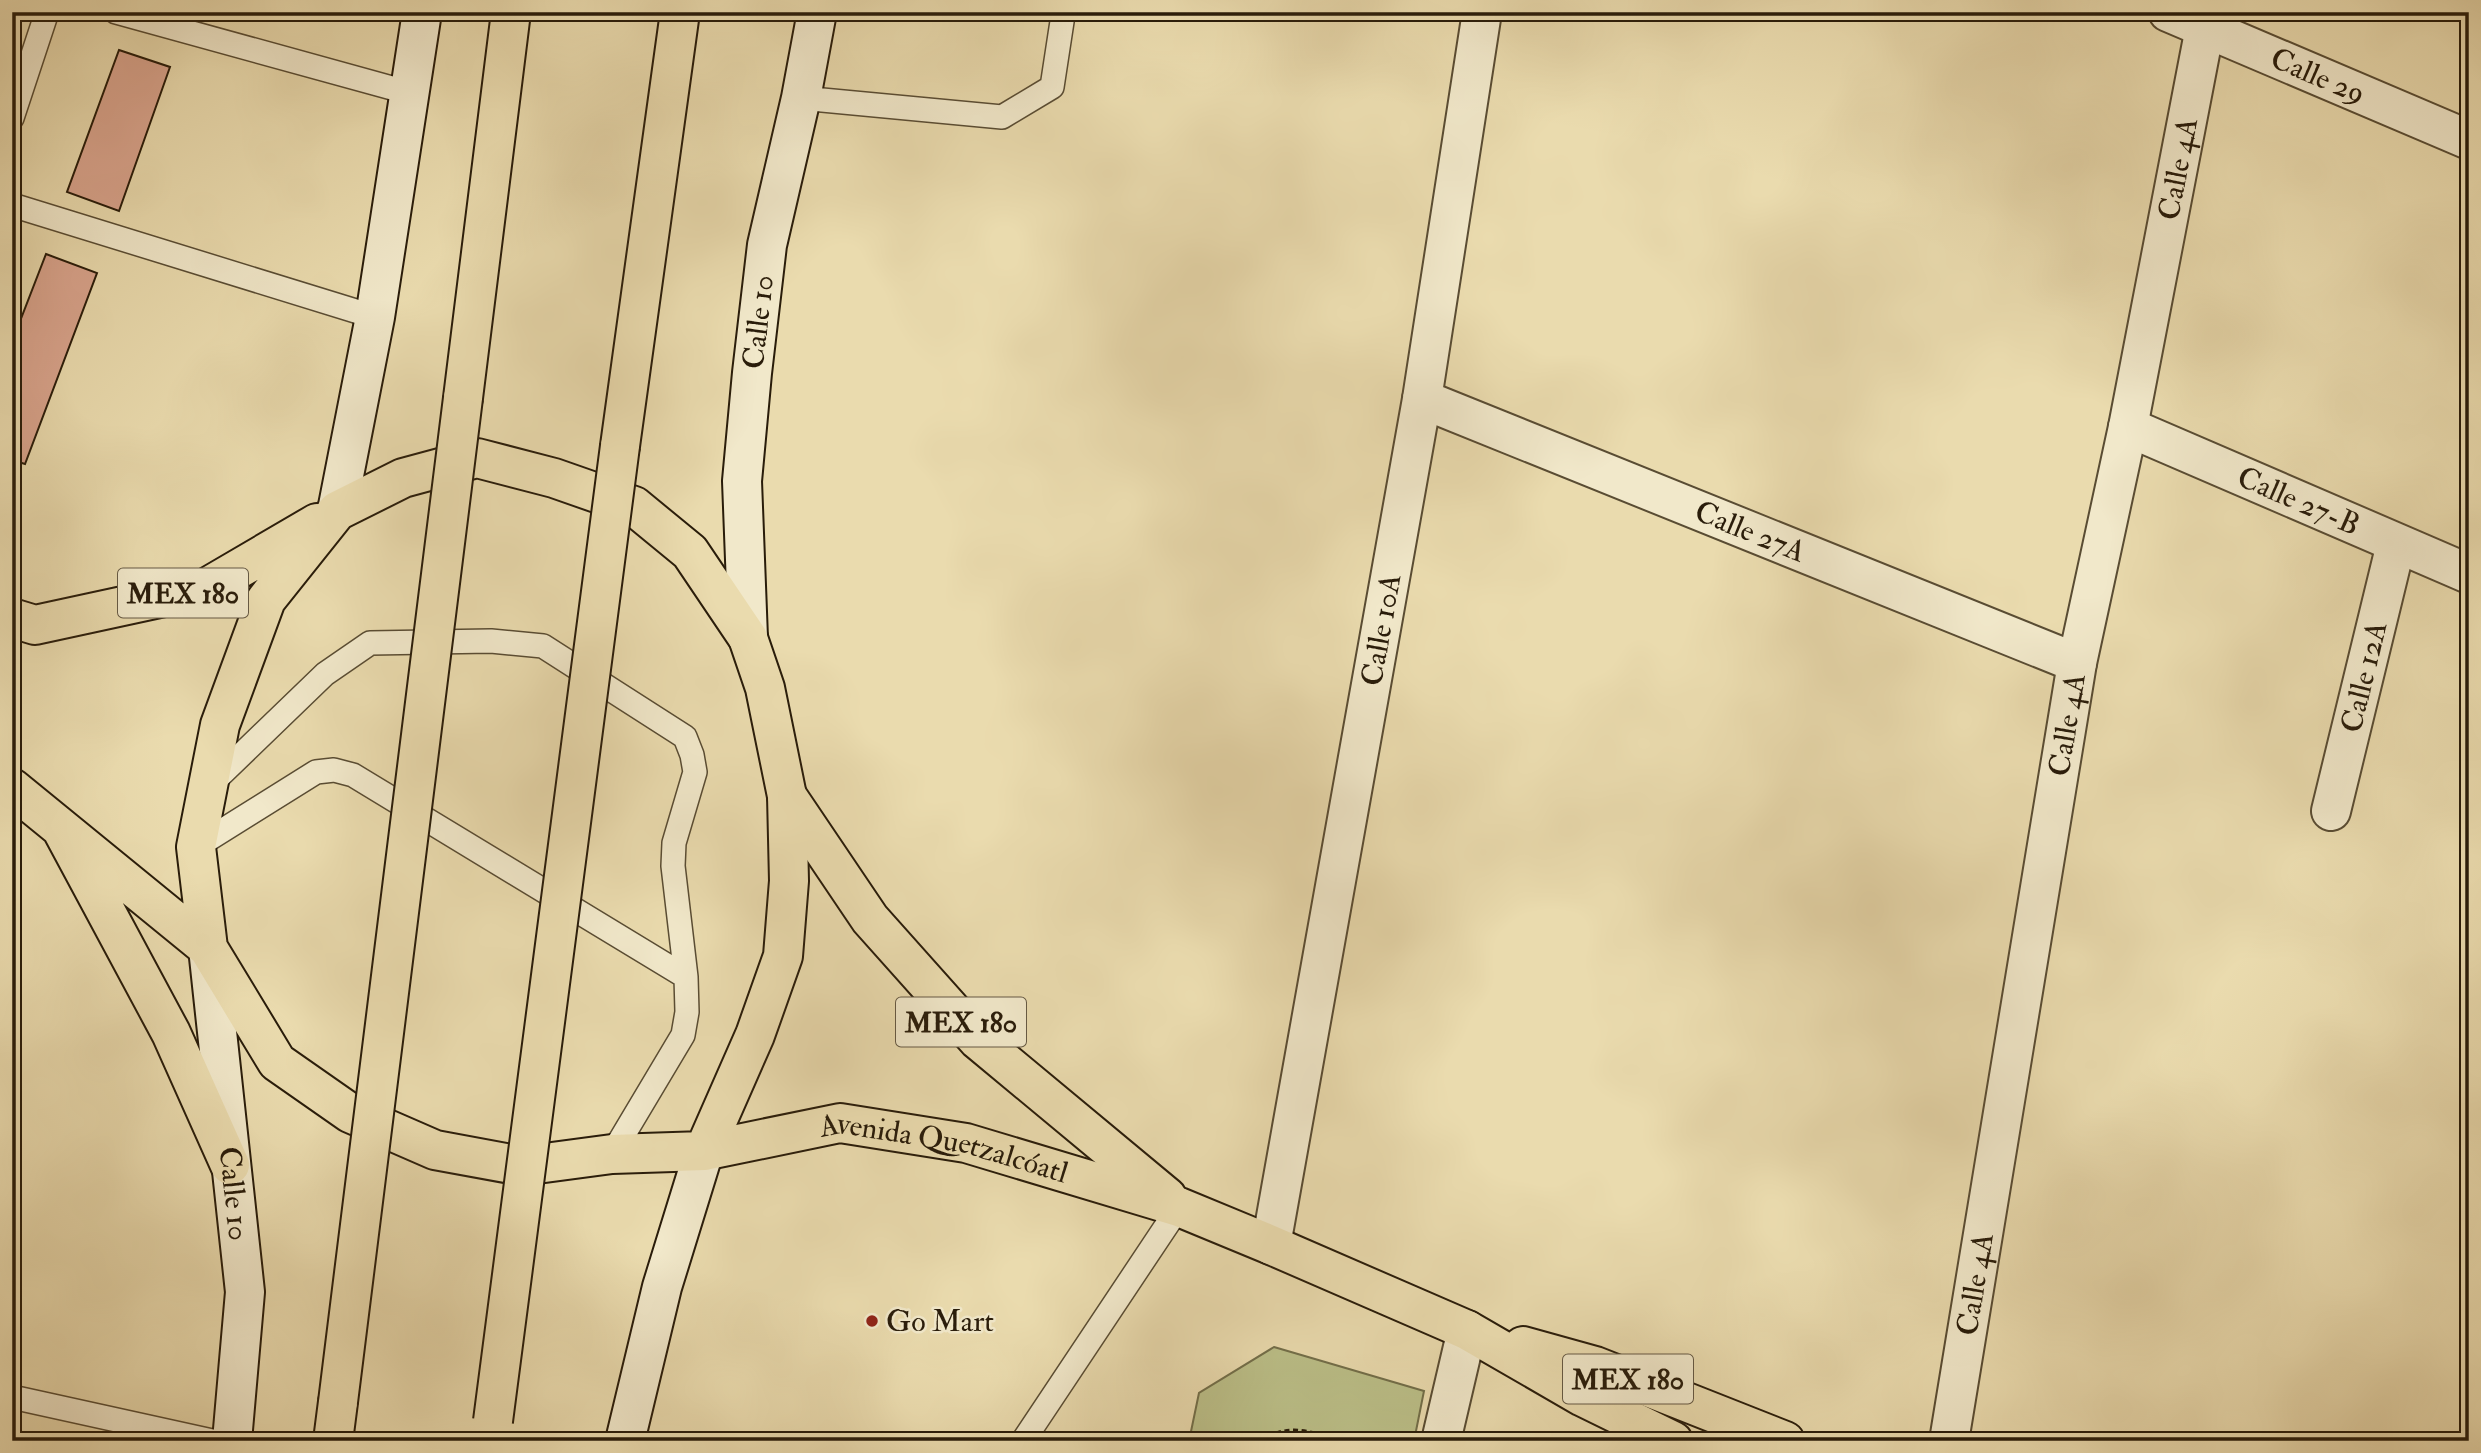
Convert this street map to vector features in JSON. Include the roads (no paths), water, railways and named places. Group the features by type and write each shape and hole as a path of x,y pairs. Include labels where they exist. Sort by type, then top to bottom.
{"main road":[{"path":"333,1441 511,12"},
{"path":"492,1431 620,446 680,12"},
{"path":"208,948 196,847 220,725 267,600 337,511 403,478 477,458 554,478 634,506 690,552 748,638 765,688 787,796 789,881 783,956 755,1035 704,1151"},
{"name":"MEX 180","path":"12,618 35,625 206,587 337,511"},
{"path":"12,788 208,948"},
{"name":"Avenida Quetzalcóatl","path":"787,796 870,919 978,1041 1179,1207"},
{"path":"61,828 171,1033 230,1165"},
{"name":"Avenida Quetzalcóatl","path":"208,948 277,1062 350,1113 435,1150 522,1166 612,1154 704,1151 840,1123 966,1143 1179,1207 1270,1245 1467,1330 1583,1396 1673,1441"},
{"name":"Avenida Quetzalcóatl","path":"1467,1330 1595,1366 1785,1441"}],"street":[{"path":"337,511 375,317 422,12"},
{"name":"Calle 10","path":"748,638 742,481 752,373 767,245 801,98 817,12"},
{"name":"Calle 10A","path":"1270,1245 1422,399 1482,12"},
{"name":"Calle 29","path":"2168,12 2206,19 2469,140"},
{"name":"Calle 4A","path":"1949,1441 2077,663 2128,427 2206,19"},
{"name":"Calle 27A","path":"1422,399 2077,663"},
{"name":"Calle 27-B","path":"2128,427 2469,574"},
{"name":"Calle 12A","path":"2331,811 2396,544"},
{"name":"Calle 10","path":"208,948 245,1293 232,1441"},
{"path":"625,1441 662,1287 704,1151"},
{"path":"1441,1441 1467,1330"}],"lane":[{"path":"12,118 47,12"},
{"path":"116,12 410,93"},
{"path":"801,98 1002,117 1052,88 1063,15"},
{"path":"12,205 375,317"},
{"path":"208,788 325,674 370,643 491,641 542,646 685,737 695,772 674,844 673,866 686,977 687,1012 683,1035 612,1154"},
{"path":"196,847 316,772 334,770 353,775 686,977"},
{"path":"1023,1441 1179,1207"},
{"path":"12,1397 212,1441"}],"place":[{"name":"Go Mart","path":"872,1321"}]}
